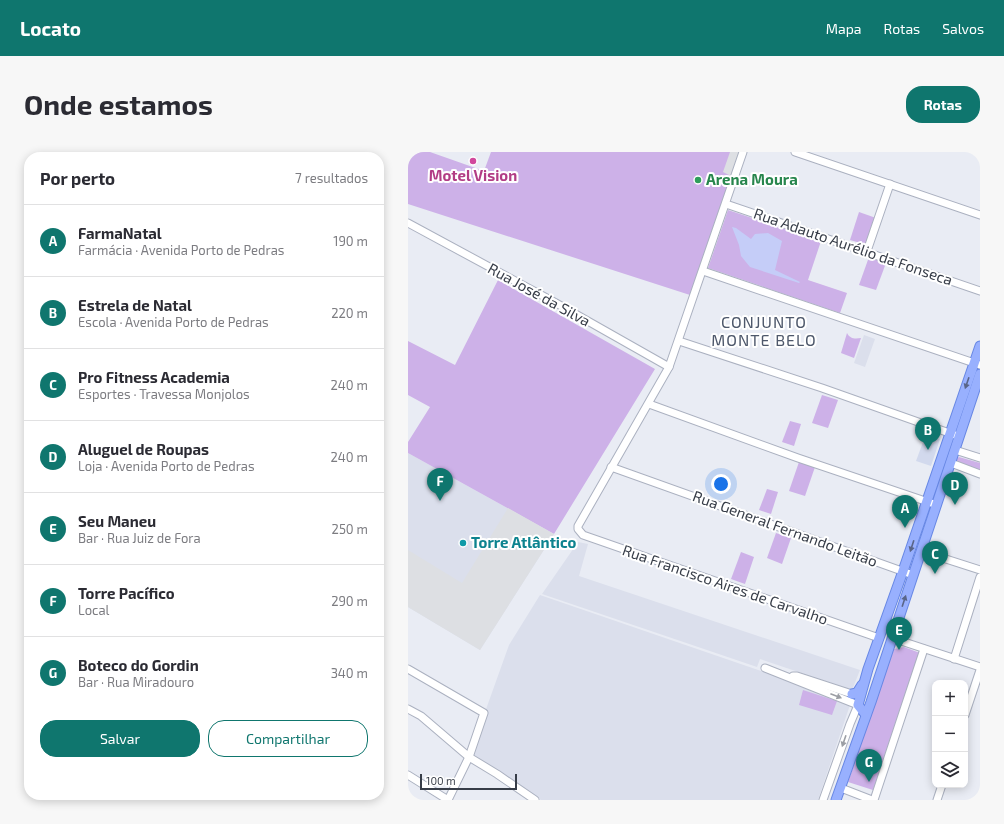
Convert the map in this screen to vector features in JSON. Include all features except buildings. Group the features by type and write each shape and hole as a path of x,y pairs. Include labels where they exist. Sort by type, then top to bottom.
{"main road":[{"path":"852,694 859,691 864,680 926,501 977,364 980,346"},
{"path":"836,800 870,706 980,374"},
{"path":"864,680 859,703 866,715"},
{"path":"859,703 870,706"}],"street":[{"path":"611,467 649,404 669,367 743,152"},
{"path":"795,152 980,215"},
{"path":"867,252 890,184"},
{"name":"Rua Adauto Aurélio da Fonseca","path":"726,204 980,291"},
{"name":"Rua José da Silva","path":"408,223 556,303 669,367"},
{"path":"703,270 977,364"},
{"path":"679,341 822,388 960,437"},
{"path":"649,404 798,458 937,505"},
{"path":"955,450 980,458"},
{"path":"951,463 980,474"},
{"name":"Rua Francisco Aires de Carvalho","path":"611,467 578,526 579,531 583,536 879,638"},
{"name":"Rua General Fernando Leitão","path":"611,467 775,527 913,575"},
{"path":"921,551 980,570"},
{"path":"954,658 980,577"},
{"path":"892,638 980,668 968,706"},
{"path":"840,788 873,800 924,649"},
{"path":"765,668 789,676 797,676 852,694"},
{"path":"408,669 484,713 469,757 448,800 408,776"},
{"path":"789,676 794,680 859,703 823,800"},
{"path":"408,709 422,716 469,757 536,800"},
{"path":"937,800 941,788"}],"shaded area":[{"path":"408,152 430,152 484,171 491,152 739,152 690,295 408,204"},
{"path":"730,152 739,152 731,176 723,172"},
{"path":"728,210 821,241 808,280 847,293 840,313 708,268"},
{"path":"859,212 876,218 867,245 850,240"},
{"path":"869,257 886,263 876,290 859,285"},
{"path":"498,280 655,369 554,534 408,453 408,442 430,407 408,395 408,341 455,365"},
{"path":"847,333 853,338 861,338 854,358 841,353"},
{"path":"864,335 875,339 865,367 854,363"},
{"path":"822,395 838,400 828,428 812,423"},
{"path":"790,421 801,424 794,446 782,442"},
{"path":"926,434 940,439 931,466 916,461"},
{"path":"408,453 554,534 480,650 408,607"},
{"path":"959,457 980,463 980,471 957,462 956,459"},
{"path":"799,462 815,467 805,496 789,491"},
{"path":"767,489 778,492 771,514 759,510"},
{"path":"508,508 554,534 480,650 408,607 408,550 462,583"},
{"path":"776,533 791,538 782,564 767,558"},
{"path":"578,542 588,544 579,576 860,670 852,690 760,659 757,667 542,594"},
{"path":"741,552 754,557 745,584 731,579"},
{"path":"540,595 851,702 818,800 541,800 470,754 509,645"},
{"path":"904,647 920,653 873,790 848,782 894,649"},
{"path":"803,690 837,701 832,715 799,705"}],"sand":[{"path":"732,227 736,228 751,239 755,234 768,233 782,241 775,270 800,282 799,283 750,267 741,256 739,245"}],"place":[{"name":"Motel Vision","path":"473,161"},
{"name":"Arena Moura","path":"698,180"},
{"name":"Estrela de Natal","path":"928,450"},
{"name":"Torre Pacífico","path":"440,501"},
{"name":"Aluguel de Roupas","path":"955,505"},
{"name":"FarmaNatal","path":"905,528"},
{"name":"Torre Atlântico","path":"463,543"},
{"name":"Pro Fitness Academia","path":"935,574"},
{"name":"Seu Maneu","path":"899,650"},
{"name":"Boteco do Gordin","path":"869,782"}],"district":[{"name":"CONJUNTO MONTE BELO","path":"764,331"}]}
